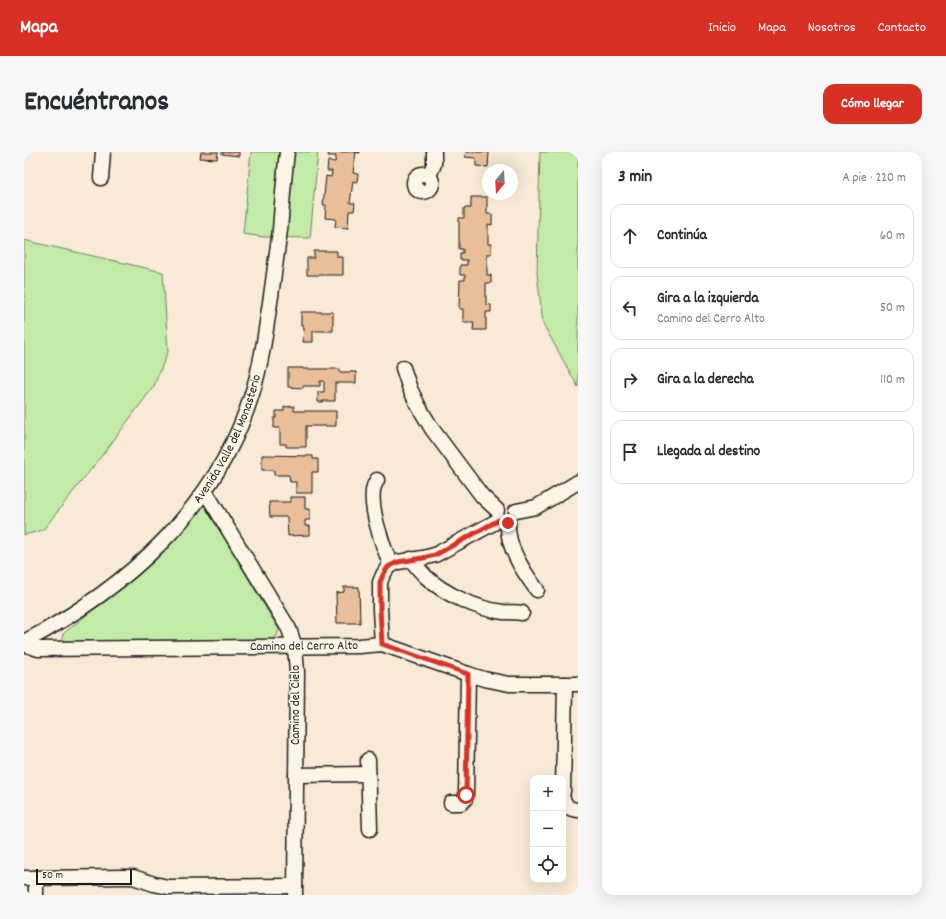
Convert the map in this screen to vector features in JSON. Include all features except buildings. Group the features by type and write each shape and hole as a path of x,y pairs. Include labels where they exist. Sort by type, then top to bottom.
{"street":[{"path":"101,178 103,152"},
{"name":"Avenida Valle del Monasterio","path":"24,643 83,608 132,570 154,550 185,517 217,473 237,434 258,372 280,231 287,152"},
{"path":"429,176 434,164 434,152"},
{"path":"403,368 418,407 432,429 482,496 501,518 515,554 525,574 537,590"},
{"path":"377,480 374,486 374,513 384,547 392,565"},
{"path":"501,518 501,505 507,503 513,505 516,511 536,507 578,482"},
{"name":"Camino del Cielo","path":"205,491 289,629 295,647 297,672 295,890"},
{"path":"382,644 380,582 388,567 398,562 435,555 501,518"},
{"path":"411,559 424,576 440,588 458,598 478,606 502,612 522,613"},
{"name":"Camino del Cerro Alto","path":"24,643 38,649 295,647 359,646 382,644 484,679 509,684 572,684"},
{"path":"451,803 461,802 465,799 466,795 468,674"},
{"path":"564,775 572,684"},
{"path":"296,775 368,767 370,829"},
{"path":"566,805 572,809 578,810"},
{"path":"36,895 30,878 133,877 168,887 295,890"}],"green space":[{"path":"251,152 318,152 310,238 264,237 243,234"},
{"path":"540,152 578,152 578,387 543,324 537,273"},
{"path":"24,240 163,272 168,351 154,386 107,449 43,530 24,535"},
{"path":"203,503 279,630 277,636 270,640 67,642 62,638 63,634 157,558"}],"route":[{"path":"466,795 468,674 382,644 380,582 388,567 398,562 435,555 499,520 501,522 508,523"}]}
